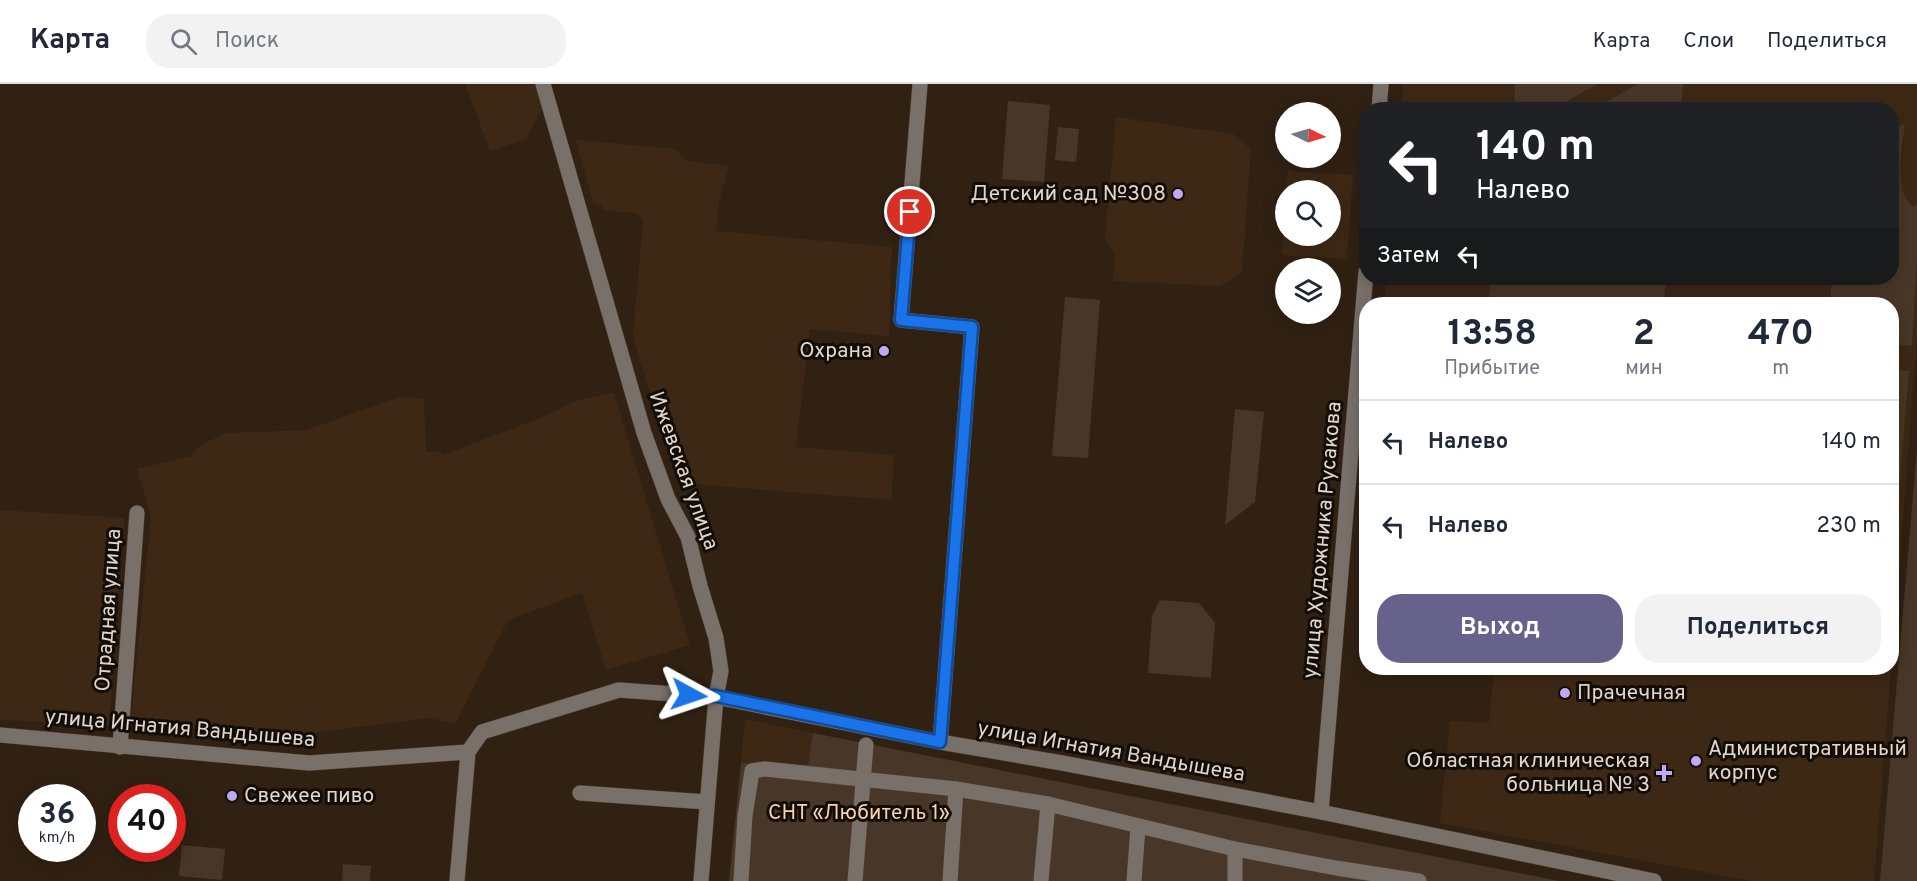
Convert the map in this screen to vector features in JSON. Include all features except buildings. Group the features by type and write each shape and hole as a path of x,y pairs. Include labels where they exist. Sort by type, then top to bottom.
{"street":[{"name":"Ижевская улица","path":"543,84 644,433 668,499 688,537 716,638 721,671 716,696 701,881"},
{"path":"920,84 901,320 972,327 940,742"},
{"path":"1380,102 1382,84"},
{"name":"улица Художника Русакова","path":"1321,812 1359,356"},
{"name":"Отрадная улица","path":"120,747 137,513"},
{"name":"улица Игнатия Вандышева","path":"0,735 309,763 468,752 482,732 619,690 716,696 940,742 1321,812 1654,881"},
{"path":"855,881 866,745"},
{"path":"457,881 468,752"},
{"path":"741,881 752,771 765,769 956,789 1048,804 1335,875 1419,881"},
{"path":"950,881 956,789"},
{"path":"580,793 707,802"},
{"path":"1041,881 1048,804"},
{"path":"1134,881 1138,826"},
{"path":"1235,849 1235,881"}],"shaded area":[{"path":"465,84 534,84 543,108 526,139 490,151"},
{"path":"1403,84 1515,84 1514,102 1402,102"},
{"path":"1597,84 1638,84 1606,102 1567,102"},
{"path":"1683,84 1917,84 1917,203 1914,207 1909,204 1900,183 1905,124 1899,125 1899,102 1682,102"},
{"name":"Детский сад №308","path":"1116,117 1233,134 1251,149 1242,272 1220,286 1113,281 1115,255 1105,239"},
{"path":"576,140 675,149 687,161 729,166 719,201 716,231 892,247 889,336 810,329 796,447 893,455 892,500 678,483 633,337 643,220 636,213 603,210 603,205 593,203"},
{"path":"1288,171 1353,175 1347,259 1282,255 1283,246 1341,246 1341,180 1287,180"},
{"path":"1917,260 1917,337 1899,570 1899,494 1909,371 1899,370 1899,345 1911,346"},
{"path":"1385,285 1490,285 1489,297 1385,297"},
{"path":"1665,285 1831,285 1830,297 1665,297"},
{"path":"614,393 690,645 606,670 582,593 508,620 455,724 430,718 303,734 130,726 151,517 137,469 191,456 200,445 227,433 306,430 400,397 424,399 426,452 439,451 443,455 545,416 578,400"},
{"path":"0,510 124,518 109,725 0,720"},
{"name":"Областная клиническая больница № 3","path":"1493,675 1890,675 1874,881 1752,881 1440,823 1450,721 1489,723"},
{"path":"745,719 813,733 809,767 741,763"}],"green space":[{"path":"1515,84 1597,84 1566,102 1514,102"},
{"path":"1638,84 1683,84 1682,102 1606,102"},
{"path":"1008,101 1050,105 1044,182 1002,179"},
{"path":"1905,124 1900,168 1903,191 1907,200 1914,207 1917,203 1917,260 1912,346 1899,345 1899,297 1830,297 1831,285 1899,285 1899,125"},
{"path":"1058,127 1079,129 1076,162 1055,160"},
{"path":"1490,285 1665,285 1665,297 1489,297"},
{"path":"1065,297 1100,300 1088,458 1052,456"},
{"path":"1899,370 1909,371 1899,494"},
{"path":"1235,409 1264,412 1255,502 1225,525"},
{"path":"1917,448 1917,881 1880,881 1899,675"},
{"path":"1160,600 1199,603 1215,623 1211,678 1148,673 1152,616"},
{"name":"СНТ «Любитель 1»","path":"813,733 1559,881 729,881 741,763 808,767"},
{"path":"186,845 225,849 222,880 179,876 180,862 186,862"},
{"path":"343,864 371,866 370,881 342,881"}],"place":[{"name":"Детский сад №308","path":"1178,194"},
{"name":"Охрана","path":"884,351"},
{"name":"Прачечная","path":"1565,693"},
{"name":"Административный корпус","path":"1696,761"},
{"name":"Областная клиническая больница № 3","path":"1664,773"},
{"name":"Свежее пиво","path":"232,796"}],"route":[{"path":"689,695 716,696 940,742 972,327 901,320 910,212"}]}
